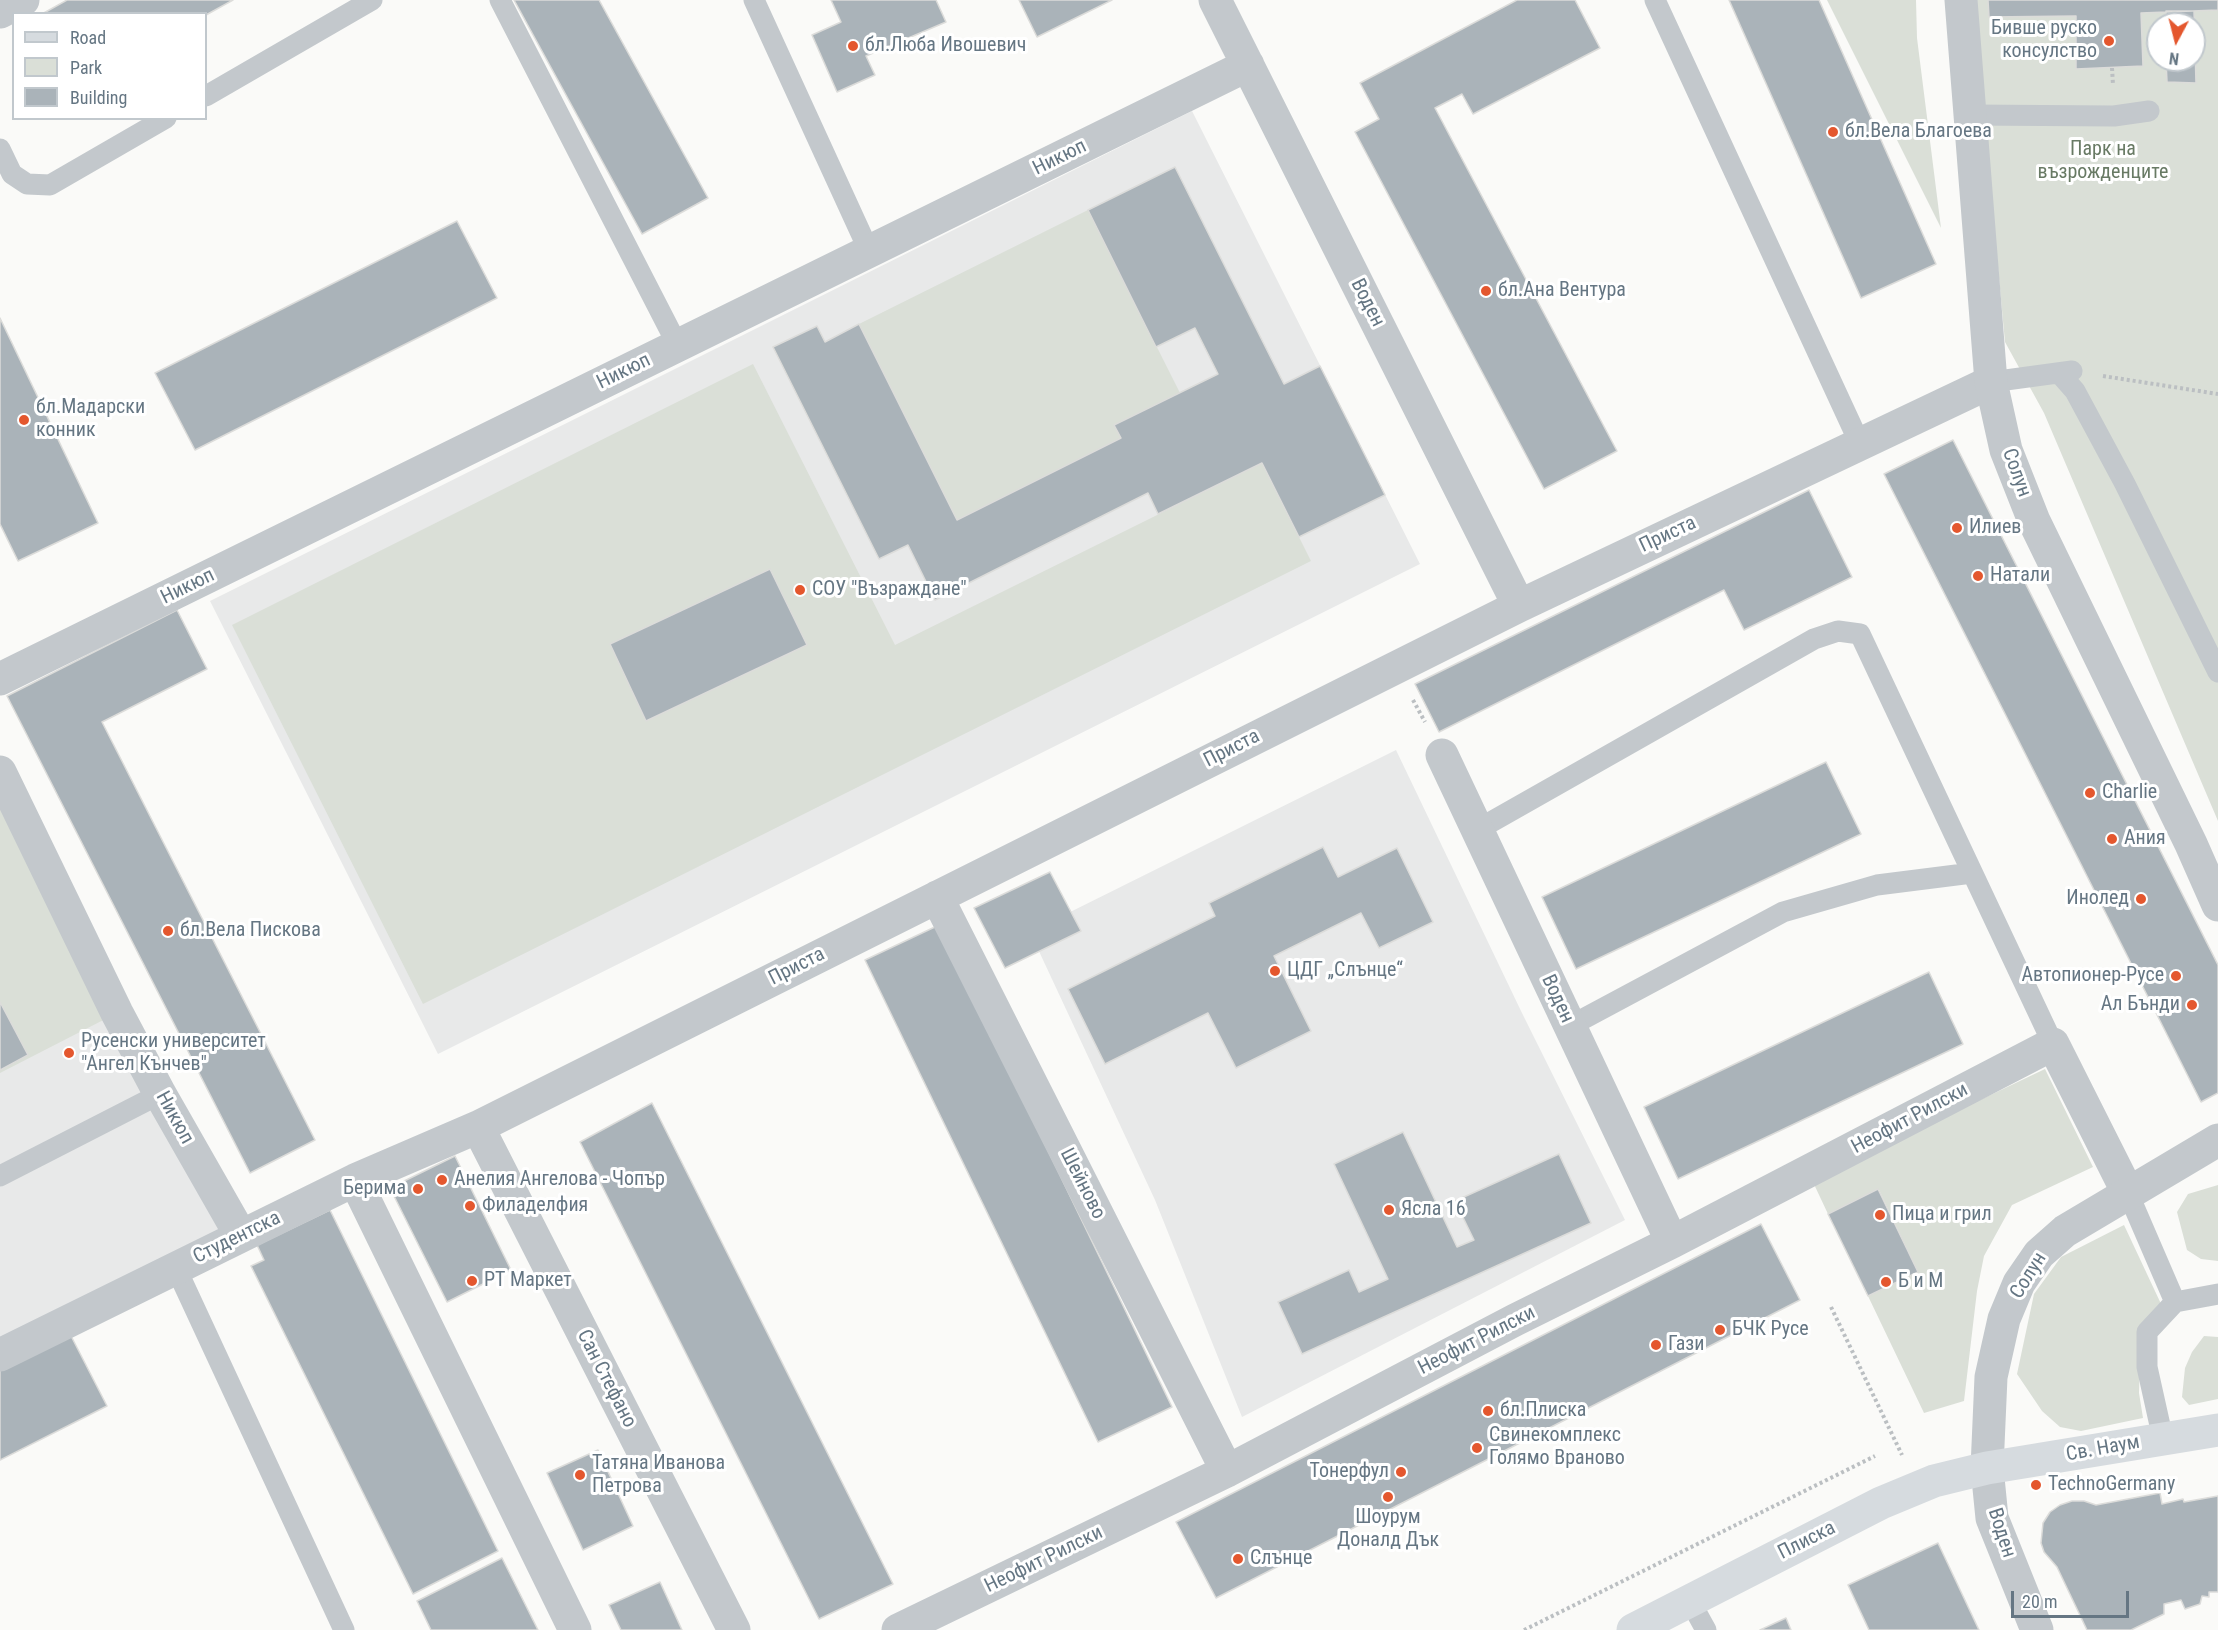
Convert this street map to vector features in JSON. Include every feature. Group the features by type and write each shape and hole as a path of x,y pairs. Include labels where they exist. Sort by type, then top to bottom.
{"main road":[{"name":"Св. Наум","path":"1987,1468 2218,1430"},
{"name":"Плиска","path":"1633,1630 1881,1503 1934,1481 1987,1468"}],"street":[{"path":"0,12 23,0"},
{"name":"Воден","path":"1215,0 1519,606"},
{"path":"1944,0 1966,47"},
{"name":"Солун","path":"1961,0 1991,382 2006,450 2034,521 2191,844 2218,905"},
{"name":"Никюп","path":"0,679 1248,65"},
{"name":"Приста","path":"478,1127 1519,606 1991,382"},
{"name":"Воден","path":"1442,755 1672,1242"},
{"name":"Никюп","path":"0,772 117,1013 241,1236"},
{"name":"Шейново","path":"937,897 1227,1471"},
{"path":"2053,1044 2128,1193"},
{"name":"Неофит Рилски","path":"898,1630 1227,1471 1515,1320 1672,1242 2053,1044"},
{"name":"Студентска","path":"0,1355 355,1180 478,1127"},
{"name":"Сан Стефано","path":"478,1127 734,1630"},
{"name":"Солун","path":"1987,1468 1991,1377 2004,1319 2019,1283 2039,1254 2065,1231 2218,1140"},
{"path":"355,1180 575,1630"},
{"name":"Воден","path":"1987,1468 1992,1518 2037,1630"}],"lane":[{"path":"207,95 372,0"},
{"path":"500,0 678,346"},
{"path":"754,0 869,251"},
{"path":"1655,0 1860,444"},
{"path":"1971,114 2114,116 2149,111"},
{"path":"0,149 12,174 27,184 50,185 163,120"},
{"path":"1991,382 2066,372 2125,484 2218,672"},
{"path":"1477,830 1814,639 1838,631 1860,634 2053,1044"},
{"path":"1570,1026 1783,912 1877,885 1972,873"},
{"path":"0,1176 160,1094"},
{"path":"2128,1193 2175,1302"},
{"path":"176,1268 344,1630"},
{"path":"2163,1439 2147,1367 2147,1332 2175,1302 2218,1294"},
{"path":"1690,1601 1706,1630"}],"path":[{"path":"2066,372 2218,394"},
{"path":"1396,667 1442,755"},
{"path":"1831,1307 1918,1488"},
{"path":"1524,1630 1875,1456"}],"shaded area":[{"name":"СОУ \"Възраждане\"","path":"1192,111 1420,564 438,1054 210,601"},
{"path":"1396,750 1521,1011 1625,1220 1242,1417 1155,1200 1030,932"},
{"name":"Русенски университет \"Ангел Кънчев\"","path":"0,801 241,1236 0,1356"}],"green space":[{"path":"1827,0 1916,0 1917,38 1941,228"},
{"name":"Парк на възрожденците","path":"1973,0 2218,0 2218,821 2044,413 2005,342"},
{"path":"1088,210 1180,393 1115,425 1121,438 957,520 859,324"},
{"path":"753,364 895,645 1262,463 1311,561 423,1004 232,625","holes":["770,569 807,645 646,721 610,644"]},
{"path":"0,801 117,1013 0,1073 0,1070 28,1055 0,1002"},
{"path":"2045,1069 2093,1167 2012,1205 1984,1256 1977,1291 1964,1401 1924,1413 1868,1296 1918,1272 1879,1190 1828,1214 1812,1180"},
{"path":"2218,1185 2218,1261 2201,1259 2187,1250 2177,1212 2188,1194"},
{"path":"2124,1225 2162,1306 2140,1358 2139,1393 2143,1418 2081,1431 2060,1427 2042,1411 2017,1374 2034,1294 2061,1257"},
{"path":"2204,1336 2218,1337 2218,1399 2189,1405 2182,1397 2185,1368 2192,1352"}],"building":[{"path":"67,0 233,0 207,14 207,12 46,12"},
{"path":"514,0 599,0 708,198 642,234"},
{"name":"бл.Люба Ивошевич","path":"831,0 936,0 946,22 866,56 875,75 837,92 812,35 841,22"},
{"path":"1019,0 1112,0 1037,37"},
{"name":"бл.Ана Вентура","path":"1517,0 1575,0 1600,48 1473,114 1462,94 1435,108 1617,451 1544,489 1355,132 1379,119 1360,83"},
{"name":"бл.Вела Благоева","path":"1729,0 1819,0 1936,264 1861,298"},
{"name":"Бивше руско консулство","path":"1988,0 2218,0 2218,10 2141,13 2143,66 2076,69 2076,16 1989,17"},
{"path":"2194,11 2194,12 2166,12"},
{"path":"2167,72 2196,72 2196,83 2167,82"},
{"name":"СОУ \"Възраждане\"","path":"1175,167 1284,384 1320,366 1385,495 1299,537 1262,463 1158,514 1148,493 935,600 908,545 879,559 773,347 817,326 825,342 859,324 957,520 1121,438 1114,425 1218,374 1195,328 1156,347 1088,210"},
{"path":"457,221 497,298 195,450 155,373"},
{"name":"бл.Мадарски конник","path":"0,318 98,523 18,561 0,524"},
{"path":"1953,440 2218,965 2218,1093 2201,1102 1884,474"},
{"path":"1809,490 1852,577 1744,630 1724,590 1439,732 1415,684"},
{"path":"770,569 807,645 646,721 610,644"},
{"name":"бл.Вела Пискова","path":"177,610 207,669 102,722 315,1140 250,1173 7,696"},
{"path":"1826,762 1861,834 1576,969 1542,897"},
{"path":"1323,847 1338,877 1397,848 1433,922 1379,948 1361,913 1274,956 1311,1031 1236,1068 1208,1013 1105,1064 1068,989 1215,916 1209,903"},
{"path":"1050,872 1081,931 1005,968 974,908"},
{"path":"939,925 1172,1407 1098,1442 865,960"},
{"path":"1929,972 1963,1044 1678,1179 1644,1107"},
{"path":"0,1002 28,1055 0,1070"},
{"path":"652,1103 893,1584 819,1619 580,1142"},
{"path":"1403,1132 1457,1247 1474,1240 1455,1201 1559,1154 1591,1223 1302,1354 1278,1302 1349,1270 1359,1292 1388,1279 1334,1164"},
{"path":"455,1156 511,1270 447,1302 390,1188"},
{"path":"1878,1189 1918,1272 1868,1296 1828,1214"},
{"path":"330,1210 498,1551 413,1594 251,1266 264,1260 257,1245"},
{"name":"бл.Плиска","path":"1761,1224 1800,1300 1216,1598 1176,1522"},
{"path":"69,1332 107,1406 0,1460 0,1367"},
{"path":"598,1450 633,1526 583,1550 547,1473"},
{"path":"2160,1493 2162,1504 2183,1499 2184,1502 2218,1496 2218,1592 2209,1592 2209,1597 2202,1596 2200,1604 2185,1609 2181,1600 2164,1604 2164,1614 2131,1630 2087,1630 2057,1567 2044,1552 2041,1543 2043,1523 2050,1512 2072,1501 2084,1501 2096,1505"},
{"path":"1938,1543 1979,1630 1869,1630 1848,1585"},
{"path":"502,1558 538,1630 431,1630 417,1601"},
{"path":"660,1582 682,1630 621,1630 609,1605"},
{"path":"1786,1618 1791,1630 1760,1630"}],"place":[{"name":"Бивше руско консулство","path":"2109,41"},
{"name":"бл.Люба Ивошевич","path":"853,46"},
{"name":"бл.Вела Благоева","path":"1833,132"},
{"name":"бл.Ана Вентура","path":"1486,291"},
{"name":"бл.Мадарски конник","path":"24,420"},
{"name":"Илиев","path":"1957,528"},
{"name":"Натали","path":"1978,576"},
{"name":"СОУ \"Възраждане\"","path":"800,590"},
{"name":"Charlie","path":"2090,793"},
{"name":"Ания","path":"2112,839"},
{"name":"Инолед","path":"2141,899"},
{"name":"бл.Вела Пискова","path":"168,931"},
{"name":"ЦДГ „Слънце“","path":"1275,971"},
{"name":"Автопионер-Русе","path":"2176,976"},
{"name":"Ал Бънди","path":"2192,1005"},
{"name":"Русенски университет \"Ангел Кънчев\"","path":"69,1053"},
{"name":"Анелия Ангелова - Чопър","path":"442,1180"},
{"name":"Берима","path":"418,1189"},
{"name":"Филаделфия","path":"470,1206"},
{"name":"Ясла 16","path":"1389,1210"},
{"name":"Пица и грил","path":"1880,1215"},
{"name":"РТ Маркет","path":"472,1281"},
{"name":"Б и М","path":"1886,1282"},
{"name":"БЧК Русе","path":"1720,1330"},
{"name":"Гази","path":"1656,1345"},
{"name":"бл.Плиска","path":"1488,1411"},
{"name":"Свинекомплекс Голямо Враново","path":"1477,1448"},
{"name":"Тонерфул","path":"1401,1472"},
{"name":"Татяна Иванова Петрова","path":"580,1475"},
{"name":"TechnoGermany","path":"2036,1485"},
{"name":"Шоурум Доналд Дък","path":"1388,1497"},
{"name":"Слънце","path":"1238,1559"}]}
